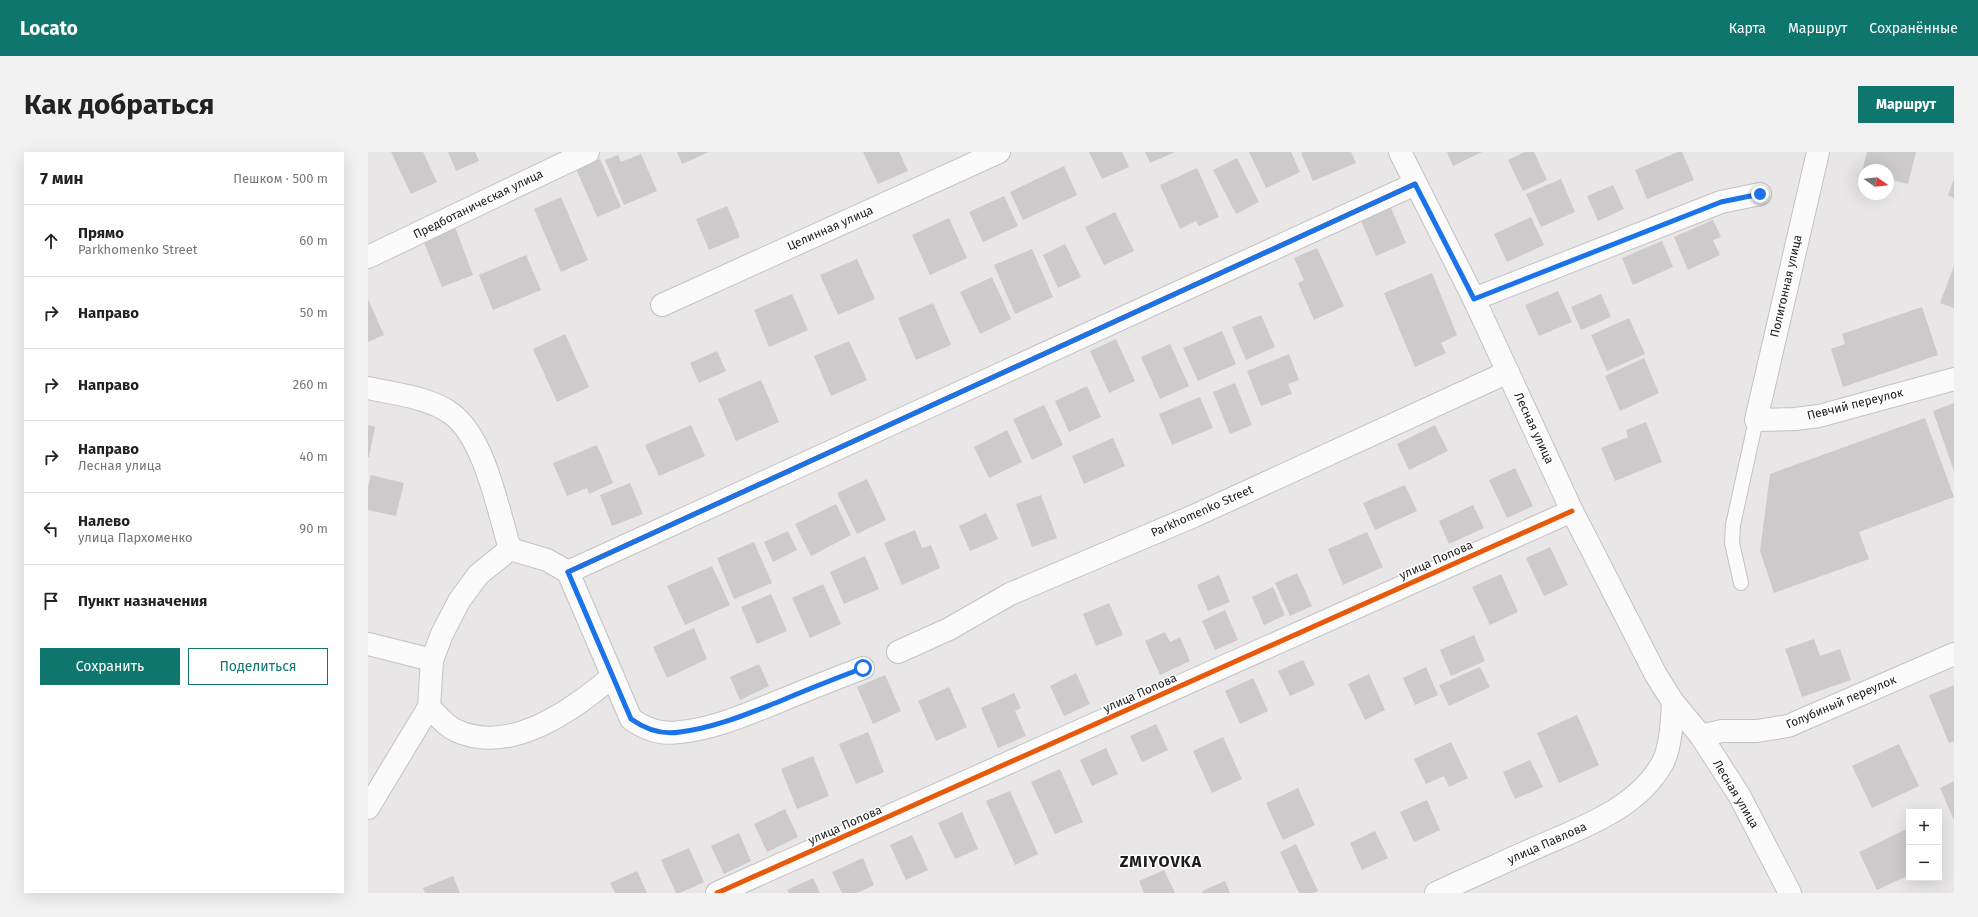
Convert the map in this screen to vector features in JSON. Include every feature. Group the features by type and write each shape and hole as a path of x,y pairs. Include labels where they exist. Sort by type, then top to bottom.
{"street":[{"name":"Предботаническая улица","path":"368,257 588,152"},
{"name":"Целинная улица","path":"662,305 999,152"},
{"name":"Лесная улица","path":"1400,152 1474,299 1572,511 1656,675 1673,702 1701,736 1739,795 1790,893"},
{"name":"Полигонная улица","path":"1756,420 1818,152"},
{"path":"568,572 1415,184"},
{"path":"1474,299 1721,202 1760,194"},
{"name":"Parkhomenko Street","path":"898,652 949,629 1010,594 1194,516 1508,372"},
{"name":"Певчий переулок","path":"1756,420 1795,419 1819,416 1954,379"},
{"path":"368,388 429,402 452,414 471,435 482,458 510,549"},
{"name":"улица Попова","path":"717,893 1572,511"},
{"path":"510,549 547,560 568,572 631,719 643,728 654,731 679,733 711,726 746,715 863,668"},
{"path":"368,808 429,707 432,660 442,634 459,601 478,576 510,549"},
{"path":"368,644 432,660"},
{"name":"Голубиный переулок","path":"1701,736 1722,731 1757,731 1788,726 1954,654"},
{"path":"429,707 455,730 473,737 494,739 520,734 547,722 588,698 613,676"},
{"name":"улица Павлова","path":"1436,893 1589,824 1622,806 1651,780 1663,763 1671,731 1673,702"}],"lane":[{"path":"1741,583 1732,543 1733,525 1756,420"}],"building":[{"path":"391,152 423,152 437,182 411,194"},
{"path":"448,152 475,152 479,161 456,171"},
{"path":"677,152 709,152 682,164"},
{"path":"863,152 899,152 908,171 878,184"},
{"path":"1089,152 1122,152 1129,167 1102,179"},
{"path":"1145,152 1175,152 1150,163"},
{"path":"1249,152 1291,152 1300,172 1266,188"},
{"path":"1351,152 1356,163 1313,181 1301,153"},
{"path":"1447,152 1482,152 1453,166"},
{"path":"1525,152 1534,152 1547,180 1523,191 1508,160"},
{"path":"1678,152 1682,152 1694,180 1647,199 1635,170"},
{"path":"1867,152 1916,152 1908,184 1894,180 1894,164 1864,164"},
{"path":"641,154 657,191 624,205 605,160 618,155 621,162"},
{"path":"1237,158 1259,202 1236,214 1213,170"},
{"path":"600,159 621,207 597,217 576,169"},
{"path":"1064,166 1077,195 1023,220 1010,192"},
{"path":"1197,168 1219,217 1199,226 1196,221 1180,229 1160,185"},
{"path":"1561,179 1575,212 1541,227 1526,194"},
{"path":"1954,179 1954,198 1948,195"},
{"path":"1613,185 1624,209 1598,221 1587,196"},
{"path":"1004,196 1018,226 983,242 969,212"},
{"path":"561,197 588,260 561,272 534,209"},
{"path":"727,206 740,237 709,250 696,219"},
{"path":"1391,208 1406,243 1376,256 1361,221"},
{"path":"1115,212 1134,251 1104,265 1085,227"},
{"path":"1531,217 1544,245 1507,262 1494,234"},
{"path":"949,218 967,258 930,275 912,235"},
{"path":"1713,220 1721,237 1713,240 1720,255 1688,270 1674,237"},
{"path":"455,227 473,275 442,287 423,240"},
{"path":"1662,241 1673,267 1633,285 1622,258"},
{"path":"1065,244 1081,277 1058,288 1043,255"},
{"path":"1317,248 1344,306 1314,320 1298,283 1304,280 1294,258"},
{"path":"1032,249 1053,297 1015,314 994,265"},
{"path":"526,255 541,290 493,310 479,275"},
{"path":"857,259 875,299 838,315 820,275"},
{"path":"1954,266 1954,308 1940,303"},
{"path":"1432,273 1457,335 1441,343 1446,353 1415,367 1384,293"},
{"path":"992,277 1011,319 980,334 960,292"},
{"path":"1558,291 1572,322 1539,336 1525,305"},
{"path":"792,294 808,330 769,347 754,310"},
{"path":"1601,294 1611,317 1581,330 1571,307"},
{"path":"368,299 384,335 368,342"},
{"path":"933,303 951,345 916,360 898,318"},
{"path":"1922,307 1938,355 1843,387 1831,349 1845,344 1842,334"},
{"path":"1261,315 1275,347 1246,360 1232,327"},
{"path":"1629,318 1645,354 1607,371 1591,335"},
{"path":"1222,331 1236,364 1198,381 1183,348"},
{"path":"565,334 589,387 557,402 533,349"},
{"path":"1116,339 1135,381 1109,393 1090,351"},
{"path":"849,341 867,380 831,396 814,356"},
{"path":"1170,344 1189,386 1160,399 1141,357"},
{"path":"717,351 726,371 699,383 690,363"},
{"path":"1289,354 1299,380 1288,384 1292,394 1261,406 1247,371"},
{"path":"1644,358 1659,393 1620,411 1605,376"},
{"path":"761,380 779,422 736,441 718,399"},
{"path":"1235,383 1252,425 1230,434 1213,392"},
{"path":"1087,386 1101,417 1069,432 1055,401"},
{"path":"1200,397 1213,428 1172,445 1159,414"},
{"path":"1954,403 1954,471 1933,411"},
{"path":"1044,405 1063,445 1032,460 1013,419"},
{"path":"1925,418 1954,497 1859,532 1869,559 1774,593 1760,551 1770,474"},
{"path":"1646,422 1662,462 1615,481 1601,448 1628,437 1626,430"},
{"path":"368,425 375,427 369,457 368,457"},
{"path":"691,425 705,456 659,476 645,445"},
{"path":"1435,425 1448,451 1409,470 1397,444"},
{"path":"1007,430 1022,462 989,478 974,447"},
{"path":"1113,438 1125,466 1084,484 1072,456"},
{"path":"597,445 613,483 589,494 587,488 567,496 553,463"},
{"path":"1515,468 1533,506 1507,518 1489,480"},
{"path":"371,475 404,483 396,516 368,510 368,487"},
{"path":"867,479 886,520 857,534 837,493"},
{"path":"630,483 643,514 612,526 600,495"},
{"path":"1405,485 1417,511 1375,530 1363,503"},
{"path":"1041,495 1057,538 1032,547 1016,504"},
{"path":"836,504 851,535 811,556 795,524"},
{"path":"1473,505 1484,528 1449,544 1439,521"},
{"path":"986,513 998,539 970,551 959,526"},
{"path":"915,530 922,548 931,545 940,568 902,585 884,543"},
{"path":"788,531 797,550 773,562 764,542"},
{"path":"1367,532 1383,567 1343,585 1328,549"},
{"path":"754,542 772,583 734,599 717,558"},
{"path":"1550,547 1568,585 1544,596 1526,558"},
{"path":"865,556 879,589 844,604 830,572"},
{"path":"712,566 730,605 685,625 667,586"},
{"path":"1297,573 1312,606 1290,616 1275,583"},
{"path":"1501,574 1518,612 1490,625 1472,587"},
{"path":"1219,575 1230,602 1208,611 1197,585"},
{"path":"823,584 841,624 810,638 792,598"},
{"path":"1273,587 1285,615 1264,625 1252,597"},
{"path":"771,594 787,631 757,644 741,607"},
{"path":"1109,603 1123,635 1096,646 1083,614"},
{"path":"1225,610 1238,640 1215,650 1202,621"},
{"path":"694,628 707,659 667,678 653,647"},
{"path":"1165,632 1170,642 1180,637 1190,661 1160,675 1145,641"},
{"path":"1474,635 1485,661 1451,676 1440,650"},
{"path":"1814,639 1820,656 1840,649 1851,680 1802,697 1785,649"},
{"path":"1303,660 1315,685 1290,696 1278,671"},
{"path":"759,664 769,686 740,700 730,677"},
{"path":"1426,667 1438,695 1415,705 1403,678"},
{"path":"1480,667 1490,687 1449,706 1439,685"},
{"path":"1076,673 1090,704 1064,716 1050,686"},
{"path":"1369,674 1385,710 1365,720 1348,684"},
{"path":"885,675 901,711 873,724 857,687"},
{"path":"1253,678 1268,711 1240,724 1225,691"},
{"path":"1954,685 1954,741 1949,743 1929,695"},
{"path":"949,687 967,727 936,741 918,701"},
{"path":"1014,693 1021,708 1015,711 1026,736 998,748 981,708"},
{"path":"1577,715 1599,765 1559,783 1537,733"},
{"path":"1156,724 1168,750 1142,762 1130,736"},
{"path":"868,732 884,772 856,784 839,744"},
{"path":"1223,737 1242,779 1212,793 1193,751"},
{"path":"1451,742 1468,778 1449,787 1444,776 1426,784 1414,759"},
{"path":"1899,744 1919,786 1872,808 1852,766"},
{"path":"1106,748 1118,774 1092,786 1080,760"},
{"path":"813,756 829,796 797,809 781,769"},
{"path":"1530,760 1543,787 1515,799 1503,772"},
{"path":"1060,769 1083,822 1055,834 1031,782"},
{"path":"1954,781 1954,820 1940,788"},
{"path":"1298,788 1315,825 1283,840 1266,803"},
{"path":"1010,791 1038,854 1015,865 986,801"},
{"path":"1427,800 1440,830 1414,842 1400,812"},
{"path":"785,809 798,837 767,852 754,824"},
{"path":"962,812 978,849 955,859 938,823"},
{"path":"1906,829 1906,876 1877,890 1859,852"},
{"path":"1375,831 1388,858 1362,870 1350,843"},
{"path":"739,833 751,861 724,874 711,846"},
{"path":"912,835 928,870 906,880 890,845"},
{"path":"1296,844 1318,891 1314,893 1299,893 1280,852"},
{"path":"689,848 704,882 680,893 676,893 661,860"},
{"path":"863,858 874,885 857,893 842,893 832,872"},
{"path":"1164,870 1175,893 1144,893 1139,881"},
{"path":"637,871 647,893 615,893 610,883"},
{"path":"453,876 460,893 425,893 423,888"},
{"path":"813,878 820,893 789,893 787,890"},
{"path":"1225,881 1230,893 1203,893 1202,891"}],"cycle path":[{"path":"568,572 1415,184"},
{"path":"717,893 1572,511"}],"district":[{"name":"ZMIYOVKA","path":"1161,861"}],"route":[{"path":"863,668 746,715 711,726 679,733 654,731 643,728 631,719 568,572 1415,184 1474,299 1721,202 1760,194"}]}
